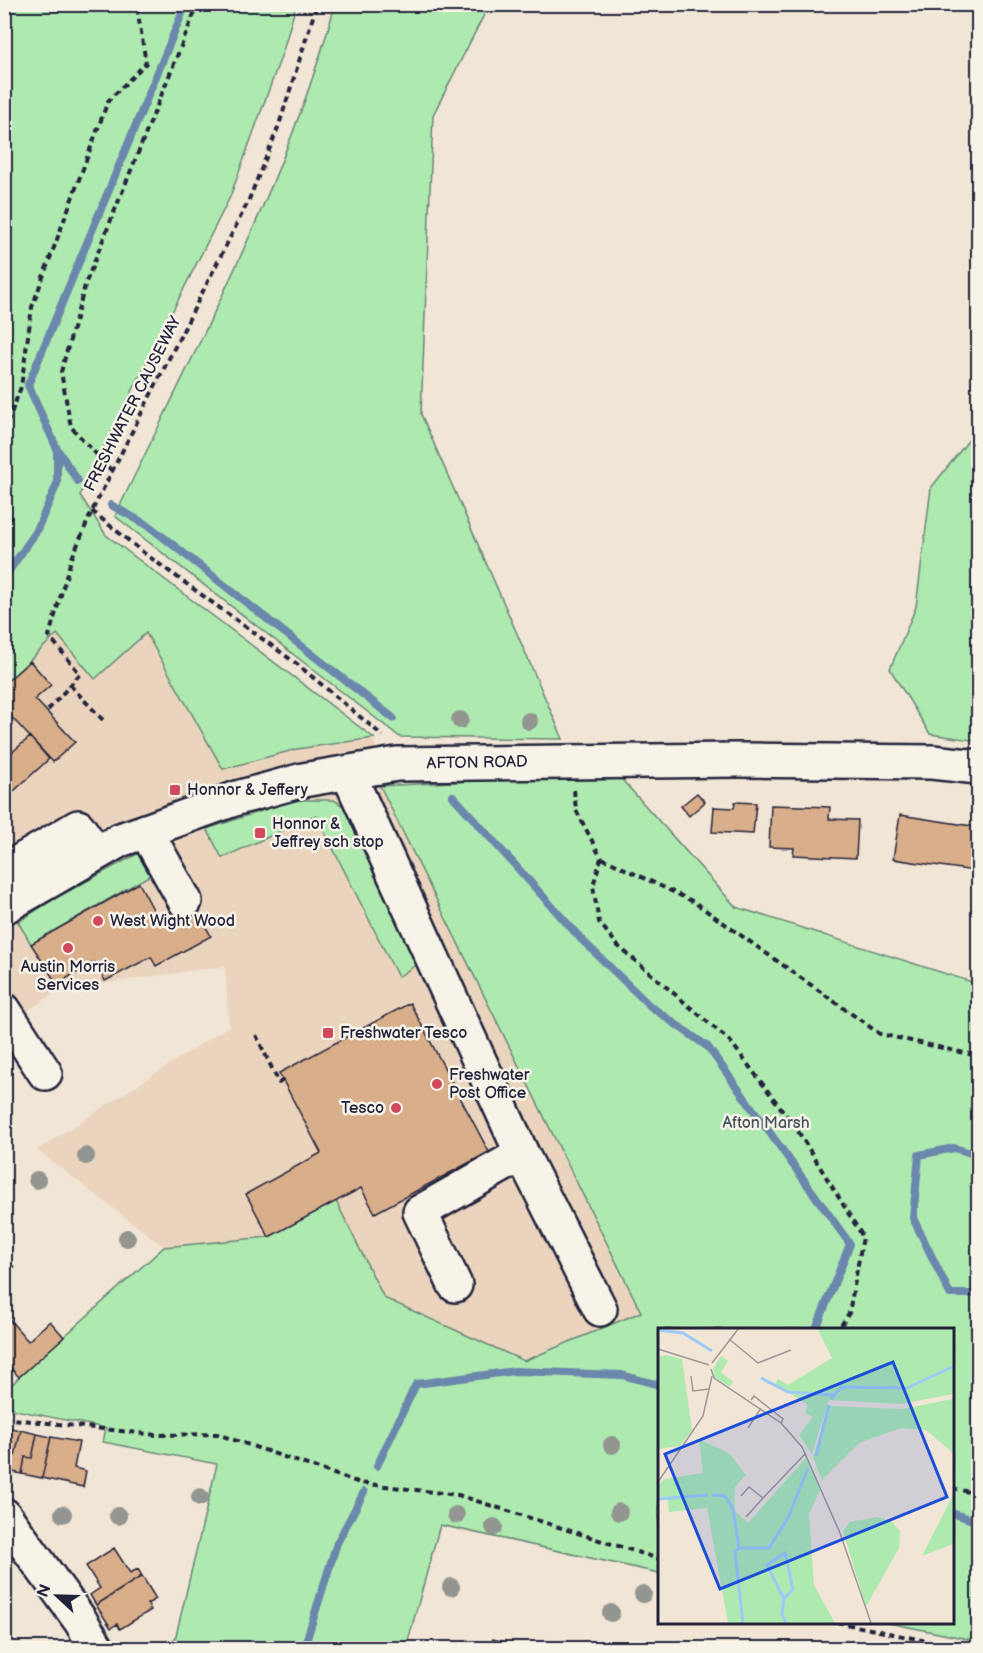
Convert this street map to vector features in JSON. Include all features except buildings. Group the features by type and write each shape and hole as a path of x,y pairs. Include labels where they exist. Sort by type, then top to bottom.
{"main road":[{"name":"AFTON ROAD","path":"4,907 96,853 146,831 237,798 303,780 397,764 863,761 932,762 978,767"},
{"path":"348,773 522,1154 600,1309"},
{"path":"4,871 78,827 96,853"},
{"path":"146,831 185,901"},
{"path":"4,1010 45,1073"},
{"path":"455,1285 420,1212 522,1154"},
{"path":"4,1515 80,1620 97,1648"}],"path":[{"path":"4,432 21,387 32,308 108,101 146,63 138,14 141,4"},
{"path":"112,471 71,426 61,372 86,282 198,4"},
{"name":"FRESHWATER CAUSEWAY","path":"317,4 279,125 249,202 92,511 144,553 297,664 382,733 397,764"},
{"path":"4,483 10,519 4,528"},
{"path":"48,710 80,674 49,636 71,560 92,511"},
{"path":"70,685 104,720"},
{"path":"573,762 576,810 601,858 694,902 880,1034 978,1056"},
{"path":"601,858 593,886 599,922 618,946 730,1041 796,1128 863,1237 849,1313 840,1328"},
{"path":"256,1035 279,1083 282,1080"},
{"path":"4,1418 157,1435 217,1434 360,1483 458,1495 658,1559"},
{"path":"953,1488 978,1494"},
{"path":"842,1623 959,1648"}],"shaded area":[{"path":"106,535 374,738 380,786 642,1312 524,1361 384,1298 336,1202 269,1237 164,1247 37,1150 229,1026 225,966 59,990 18,1017 5,996 5,604"}],"green space":[{"path":"5,5 296,5 283,51 230,197 80,495 106,535 374,738 297,749 223,769 146,633 95,679 57,634 5,684"},
{"path":"335,5 489,5 433,115 421,414 563,739 400,737 115,516 237,265 265,201 315,72"},
{"path":"978,428 978,741 930,734 890,669 916,607 931,488"},
{"name":"Afton Marsh","path":"616,773 736,907 978,984 978,1641 889,1623 953,1623 953,1328 658,1328 658,1573 440,1525 406,1648 173,1648 217,1464 103,1442 106,1428 5,1408 4,1393 19,1377 164,1247 269,1237 336,1201 384,1298 524,1361 641,1312 380,786"},
{"path":"294,800 334,800 353,812 422,961 398,977 316,815 222,858 207,829"},
{"path":"150,847 161,869 31,944 18,922 52,900"}],"waterway":[{"path":"78,481 57,449 28,385 186,4"},
{"path":"4,578 36,532 57,484 57,449"},
{"path":"111,505 149,526 393,718"},
{"path":"453,796 582,940 650,1006 708,1047 850,1244 816,1328"},
{"path":"978,1155 954,1148 919,1155 913,1218 950,1294 978,1294"},
{"path":"377,1466 416,1384 515,1371 622,1375 658,1385"},
{"path":"304,1648 337,1543 364,1492"},
{"path":"953,1513 978,1522"}],"place":[{"name":"Honnor & Jeffery","path":"175,790"},
{"name":"Honnor & Jeffrey sch stop","path":"260,833"},
{"name":"West Wight Wood","path":"98,921"},
{"name":"Austin Morris Services","path":"68,948"},
{"name":"Freshwater Tesco","path":"328,1033"},
{"name":"Freshwater Post Office","path":"437,1084"},
{"name":"Tesco","path":"396,1108"}]}
